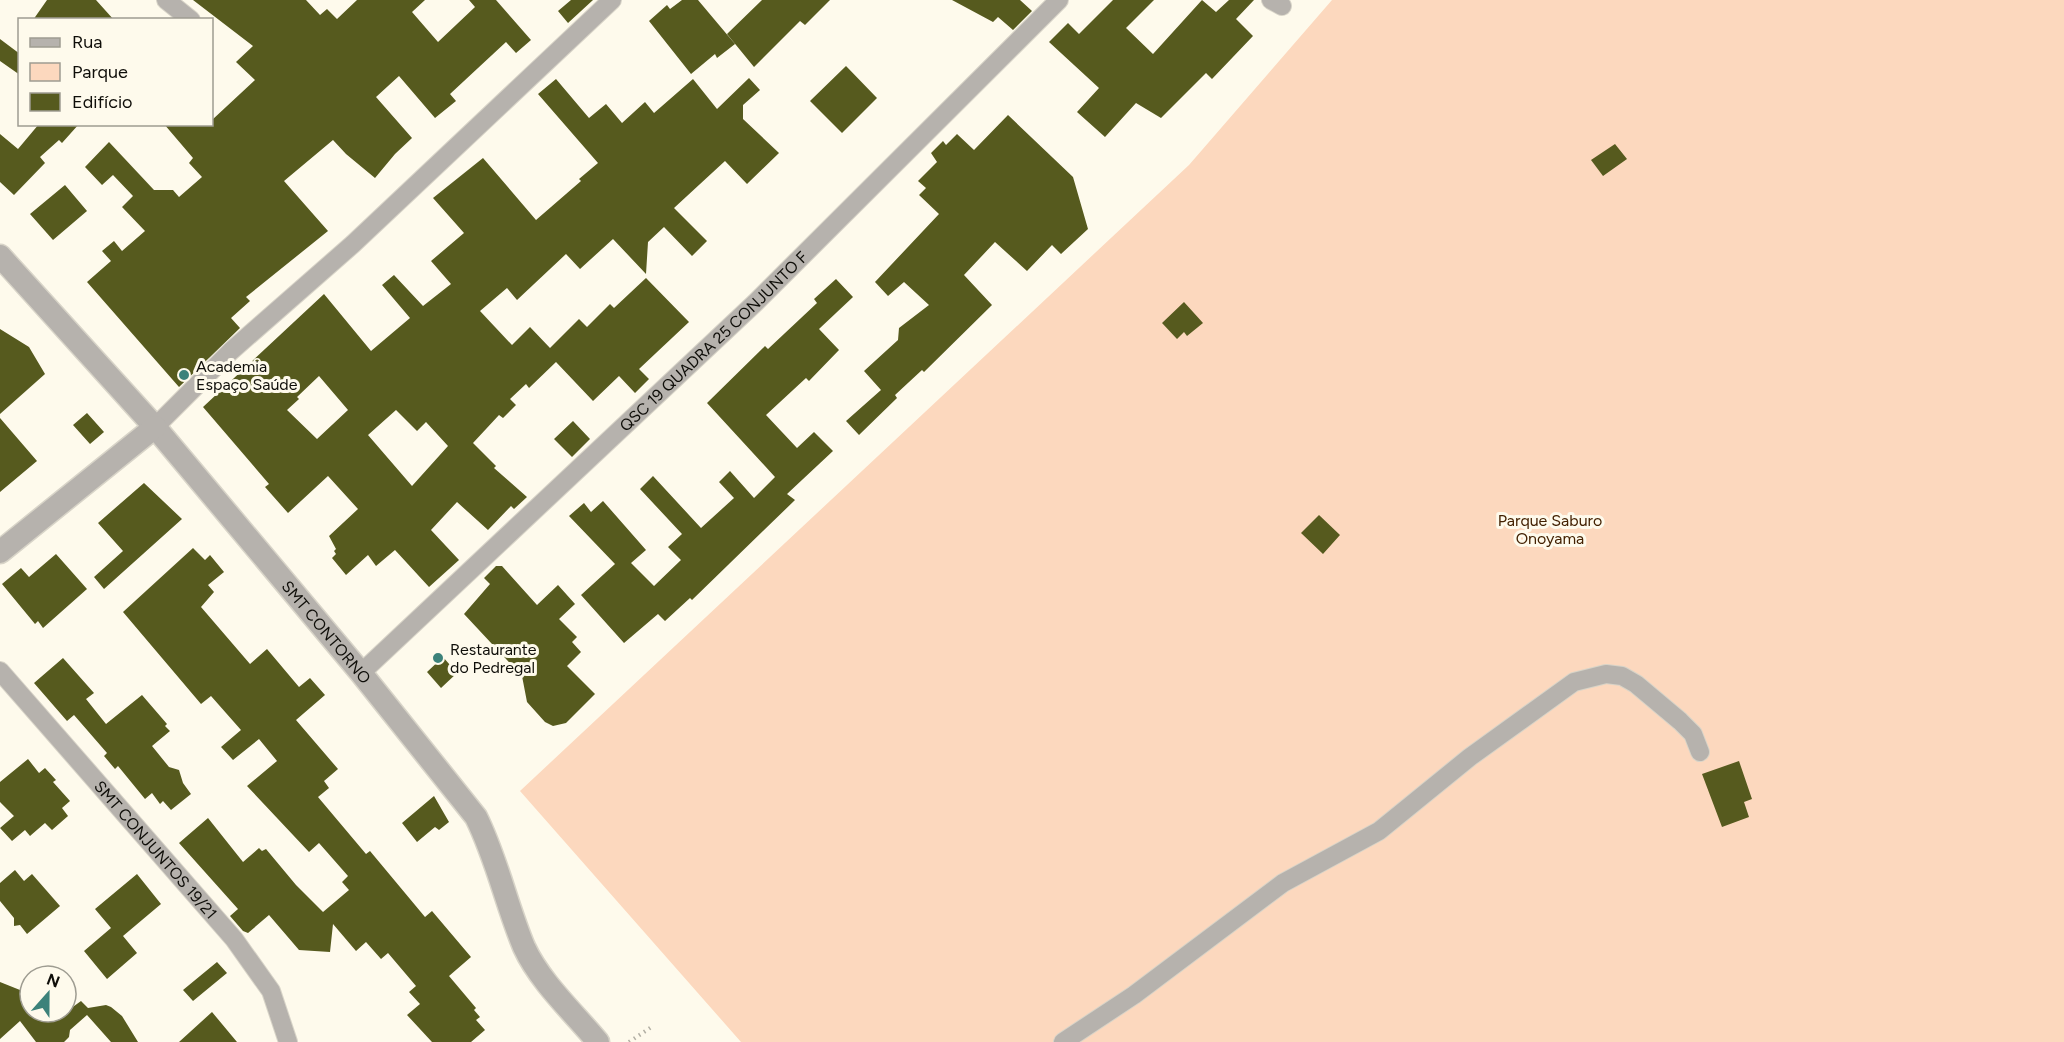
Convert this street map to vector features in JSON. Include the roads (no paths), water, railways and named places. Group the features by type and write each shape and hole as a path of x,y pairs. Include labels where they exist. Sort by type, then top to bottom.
{"street":[{"path":"166,0 188,18"},
{"path":"0,552 154,427 231,351 353,244 612,0"},
{"name":"QSC 19 QUADRA 25 CONJUNTO F","path":"361,673 755,303 1059,0"},
{"name":"SMT CONTORNO","path":"0,256 154,427 361,673 476,817 488,839 525,948 538,970 598,1042"},
{"name":"SMT CONJUNTOS 19/21","path":"0,671 241,948 271,991 288,1042"},
{"path":"1063,1042 1134,995 1283,883 1379,831 1470,756 1574,682 1586,677 1606,674 1622,676 1636,684 1693,734 1700,752"}],"place":[{"name":"Academia Espaço Saúde","path":"184,375"},
{"name":"Restaurante do Pedregal","path":"438,658"}],"park label":[{"name":"Parque Saburo Onoyama","path":"1550,529"}]}
